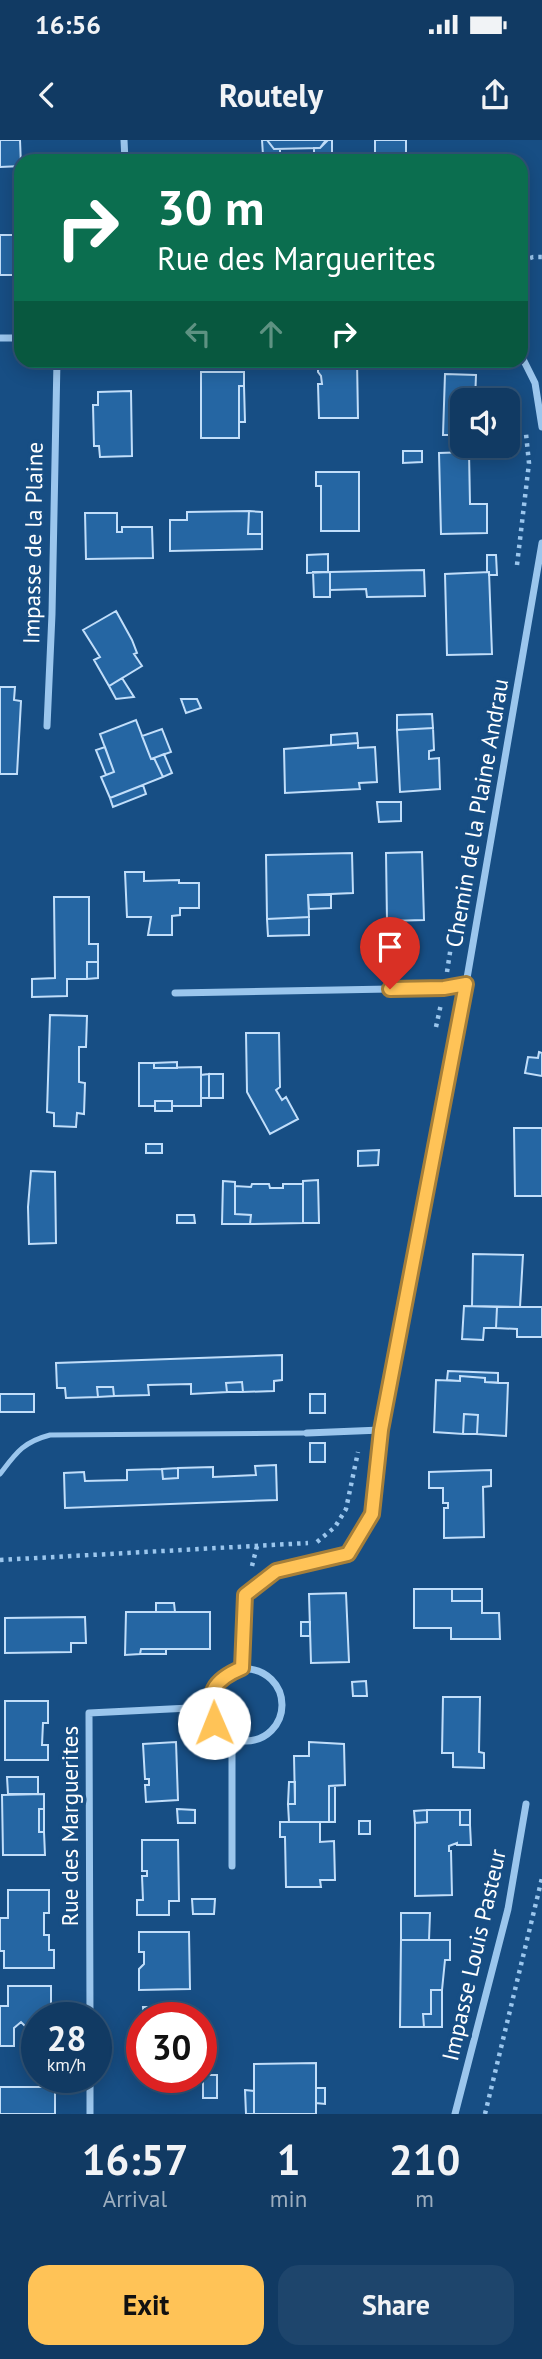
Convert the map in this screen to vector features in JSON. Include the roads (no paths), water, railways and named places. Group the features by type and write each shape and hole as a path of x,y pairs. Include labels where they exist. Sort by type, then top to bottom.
{"street":[{"name":"Impasse de la Plaine","path":"47,726 57,368"},
{"path":"528,368 535,383 542,427"},
{"name":"Chemin de la Plaine Andrau","path":"381,1430 466,984 542,543"},
{"path":"175,993 444,988 466,984"},
{"path":"242,1668 245,1595 276,1571 348,1554 372,1514 381,1430 307,1433"},
{"path":"242,1668 261,1671 280,1689 283,1702 276,1727 257,1740 232,1739 214,1723 210,1707 211,1693 223,1675 242,1668"},
{"name":"Rue des Marguerites","path":"90,2002 89,1713 210,1707"},
{"path":"232,1739 232,1866"},
{"name":"Impasse Louis Pasteur","path":"455,2114 508,1909 526,1804"},
{"path":"90,2093 90,2114"}],"lane":[{"path":"0,1474 20,1448 33,1439 50,1435 307,1433"}]}
